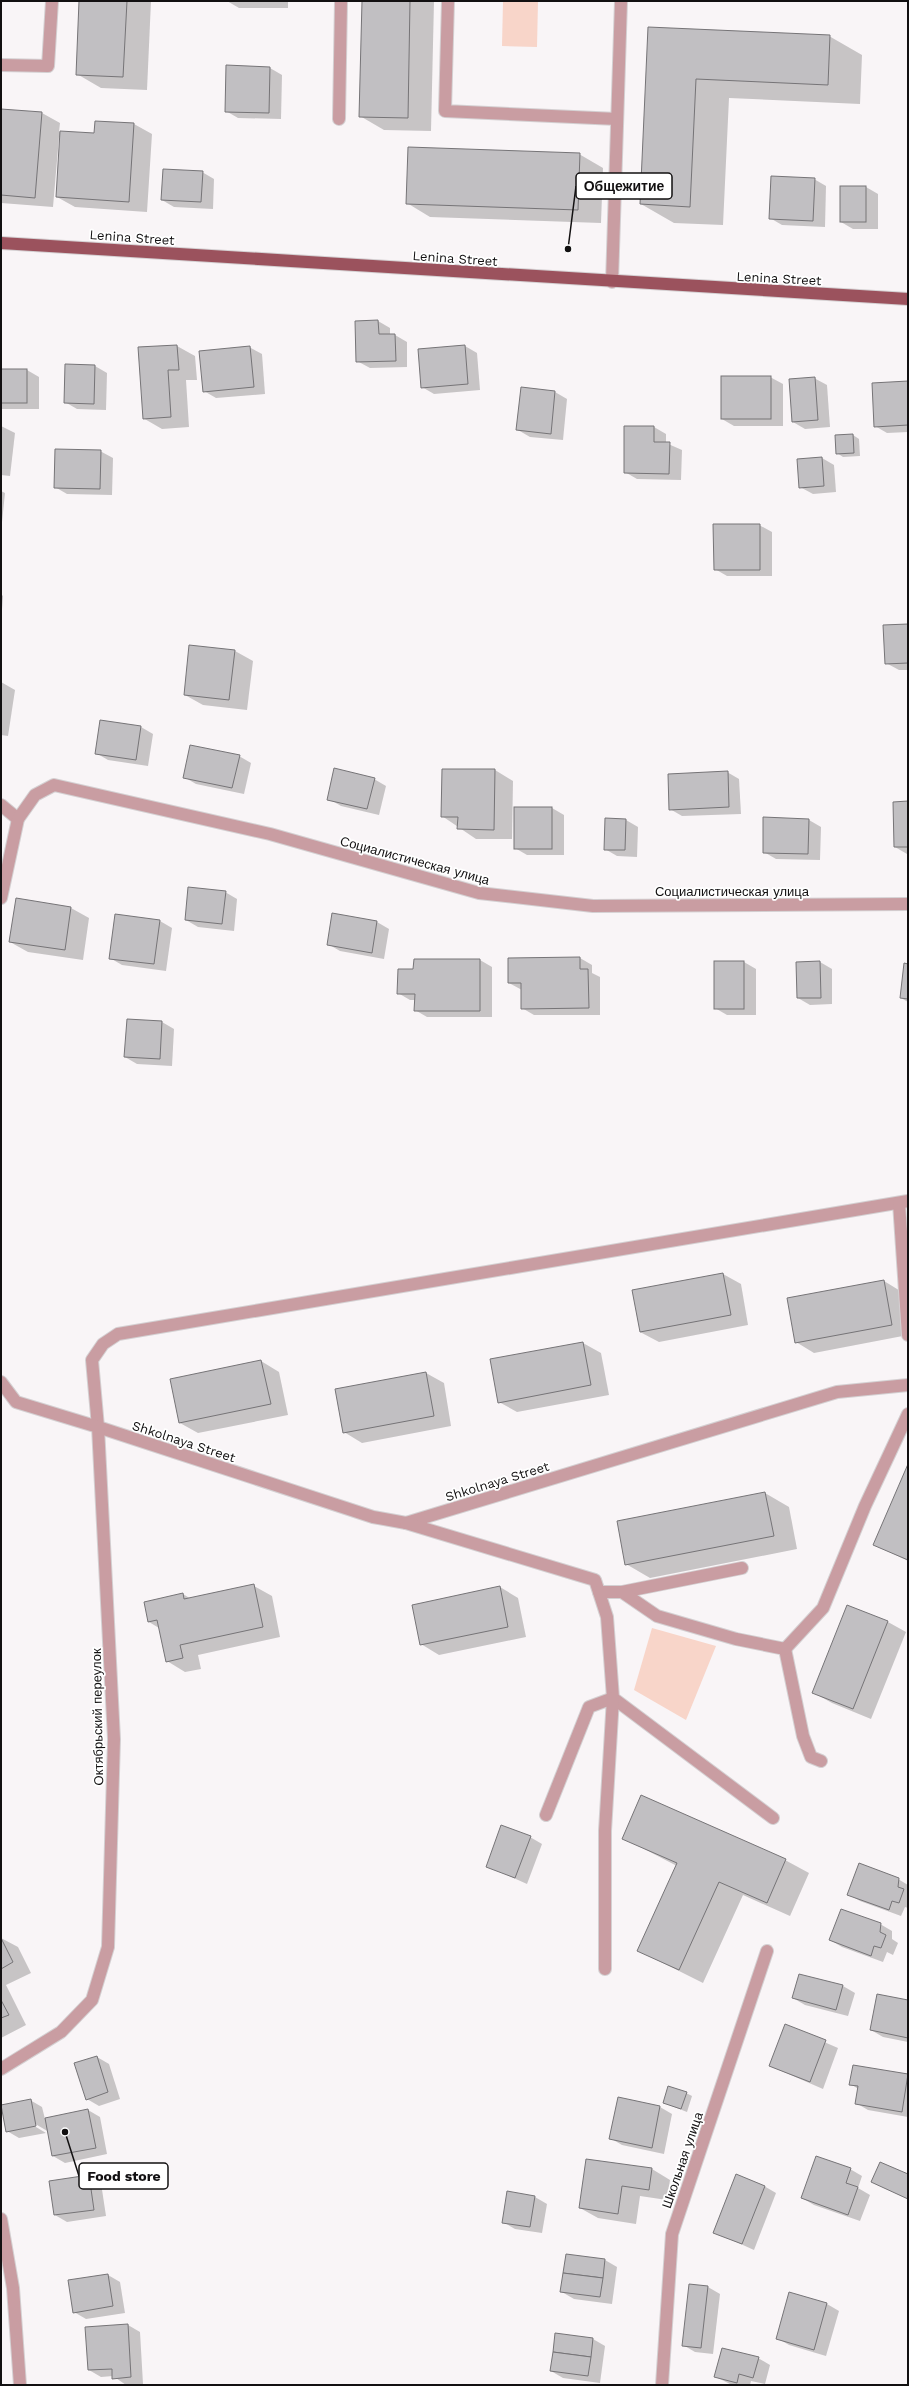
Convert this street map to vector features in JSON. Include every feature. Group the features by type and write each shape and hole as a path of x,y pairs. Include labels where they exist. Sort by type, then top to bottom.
{"main road":[{"name":"Lenina Street","path":"1,243 612,282 908,299"}],"street":[{"path":"1,65 48,66 52,1"},
{"path":"339,119 341,1"},
{"path":"448,1 445,111 617,119"},
{"path":"612,282 621,1"},
{"name":"Социалистическая улица","path":"1,898 18,819 35,795 54,785 270,834 479,893 593,906 908,904"},
{"path":"1,804 18,819"},
{"path":"903,1202 908,1335"},
{"name":"Октябрьский переулок","path":"1,2069 61,2032 92,2000 108,1946 114,1739 98,1427 92,1360 103,1344 118,1334 903,1202"},
{"path":"1,1382 16,1402 98,1427"},
{"name":"Shkolnaya Street","path":"98,1427 372,1517 406,1523 837,1392 908,1385"},
{"path":"785,1649 823,1608 864,1506 908,1414"},
{"path":"406,1523 595,1580 608,1616 613,1698 605,1830 605,1969"},
{"path":"599,1592 622,1592 742,1568"},
{"path":"622,1592 657,1616 736,1639 785,1649"},
{"path":"785,1649 803,1736 811,1757 821,1761"},
{"path":"546,1815 589,1707 613,1698"},
{"path":"613,1698 773,1818"},
{"name":"Школьная улица","path":"662,2385 672,2234 767,1951"},
{"path":"1,2219 13,2288 20,2385"}],"shaded area":[{"path":"503,1 538,1 537,47 502,46"},
{"path":"652,1628 716,1646 686,1720 634,1690"}],"building":[{"path":"79,1 127,1 123,77 76,75"},
{"path":"362,1 410,1 408,118 359,117"},
{"path":"648,27 830,35 828,85 696,79 690,207 640,204"},
{"path":"226,65 270,67 269,113 225,112"},
{"path":"1,109 42,112 35,198 1,195"},
{"path":"95,121 134,123 129,202 56,197 60,131 94,133"},
{"path":"408,147 580,153 578,210 406,204"},
{"path":"163,169 203,171 201,202 161,200"},
{"path":"771,176 815,178 813,221 769,219"},
{"path":"840,186 866,186 866,222 840,222"},
{"path":"378,320 379,334 395,334 396,361 356,362 355,321"},
{"path":"177,345 179,370 168,370 171,417 143,419 138,347"},
{"path":"465,345 468,384 421,388 418,349"},
{"path":"250,346 254,387 203,392 199,351"},
{"path":"65,364 95,365 94,404 64,403"},
{"path":"1,369 27,369 27,403 1,403"},
{"path":"721,376 771,376 771,419 721,419"},
{"path":"815,377 818,420 792,422 789,379"},
{"path":"908,381 908,425 874,427 872,383"},
{"path":"521,387 555,391 551,434 516,430"},
{"path":"624,426 654,426 654,442 670,442 669,474 624,473"},
{"path":"853,434 854,453 836,454 835,435"},
{"path":"55,449 101,450 100,489 54,488"},
{"path":"822,457 824,486 799,488 797,459"},
{"path":"713,524 760,524 760,570 714,570"},
{"path":"908,624 908,663 885,664 883,625"},
{"path":"189,645 235,650 229,700 184,695"},
{"path":"100,720 141,726 136,760 95,754"},
{"path":"190,745 240,755 232,788 183,778"},
{"path":"334,768 375,778 367,809 327,800"},
{"path":"442,769 495,769 494,830 457,829 458,817 441,817"},
{"path":"728,771 729,807 669,810 668,774"},
{"path":"908,801 908,847 894,847 893,802"},
{"path":"514,807 552,807 552,849 514,849"},
{"path":"763,817 809,819 808,854 763,853"},
{"path":"605,818 626,819 625,850 604,850"},
{"path":"188,887 226,891 222,924 185,920"},
{"path":"16,898 71,907 65,950 9,942"},
{"path":"332,913 377,921 372,953 327,945"},
{"path":"115,914 160,920 154,964 109,959"},
{"path":"580,957 580,969 588,969 589,1008 521,1009 521,983 508,983 508,958"},
{"path":"414,959 480,959 480,1011 414,1011 415,994 397,994 398,969 413,969"},
{"path":"714,961 744,961 744,1009 714,1009"},
{"path":"820,961 821,998 797,998 796,962"},
{"path":"904,963 908,964 908,999 900,998"},
{"path":"127,1019 162,1021 160,1059 124,1057"},
{"path":"723,1273 731,1315 640,1332 632,1290"},
{"path":"884,1280 892,1325 795,1343 787,1298"},
{"path":"583,1342 591,1385 498,1403 490,1359"},
{"path":"261,1360 271,1404 179,1423 170,1379"},
{"path":"426,1372 434,1416 343,1433 335,1389"},
{"path":"908,1464 908,1560 873,1545"},
{"path":"765,1492 774,1536 625,1565 617,1521"},
{"path":"254,1584 263,1627 180,1645 183,1658 166,1662 157,1620 148,1622 144,1602 183,1593 184,1599"},
{"path":"500,1586 508,1627 420,1645 412,1605"},
{"path":"847,1605 888,1621 853,1709 812,1693"},
{"path":"641,1795 786,1859 767,1903 719,1882 679,1970 637,1951 677,1863 622,1839"},
{"path":"501,1825 531,1836 515,1878 486,1867"},
{"path":"859,1863 899,1878 898,1887 904,1889 899,1903 892,1901 889,1910 847,1895"},
{"path":"841,1909 881,1923 880,1932 886,1935 881,1948 874,1946 871,1956 829,1940"},
{"path":"1,1938 13,1962 1,1969"},
{"path":"799,1974 843,1985 836,2010 792,1998"},
{"path":"877,1994 908,2000 908,2038 870,2030"},
{"path":"1,2000 9,2015 1,2018"},
{"path":"785,2024 826,2040 810,2082 769,2066"},
{"path":"97,2056 108,2092 86,2100 74,2063"},
{"path":"853,2065 908,2074 902,2112 855,2104 858,2086 849,2085"},
{"path":"668,2086 687,2092 681,2109 663,2103"},
{"path":"618,2097 660,2106 652,2148 609,2139"},
{"path":"31,2099 36,2126 6,2132 1,2105"},
{"path":"88,2109 96,2148 52,2156 45,2118"},
{"path":"816,2156 851,2168 846,2183 858,2187 848,2215 801,2198"},
{"path":"586,2159 652,2168 649,2190 622,2186 618,2214 579,2208"},
{"path":"880,2162 908,2174 908,2199 871,2182"},
{"path":"736,2174 765,2186 742,2244 713,2233"},
{"path":"89,2175 94,2210 54,2215 49,2181"},
{"path":"507,2191 535,2196 530,2227 502,2223"},
{"path":"566,2254 605,2259 603,2278 563,2273"},
{"path":"563,2273 603,2278 600,2297 560,2292"},
{"path":"108,2274 113,2306 73,2313 68,2280"},
{"path":"689,2284 708,2286 701,2348 682,2346"},
{"path":"789,2292 827,2303 814,2350 776,2339"},
{"path":"128,2324 131,2377 112,2379 112,2369 88,2370 85,2327"},
{"path":"555,2333 593,2338 591,2357 553,2352"},
{"path":"722,2348 759,2357 753,2378 739,2374 737,2383 714,2377"},
{"path":"553,2352 591,2357 588,2376 550,2371"}],"place":[{"name":"Общежитие","path":"568,249"},
{"name":"Food store","path":"65,2132"}]}
